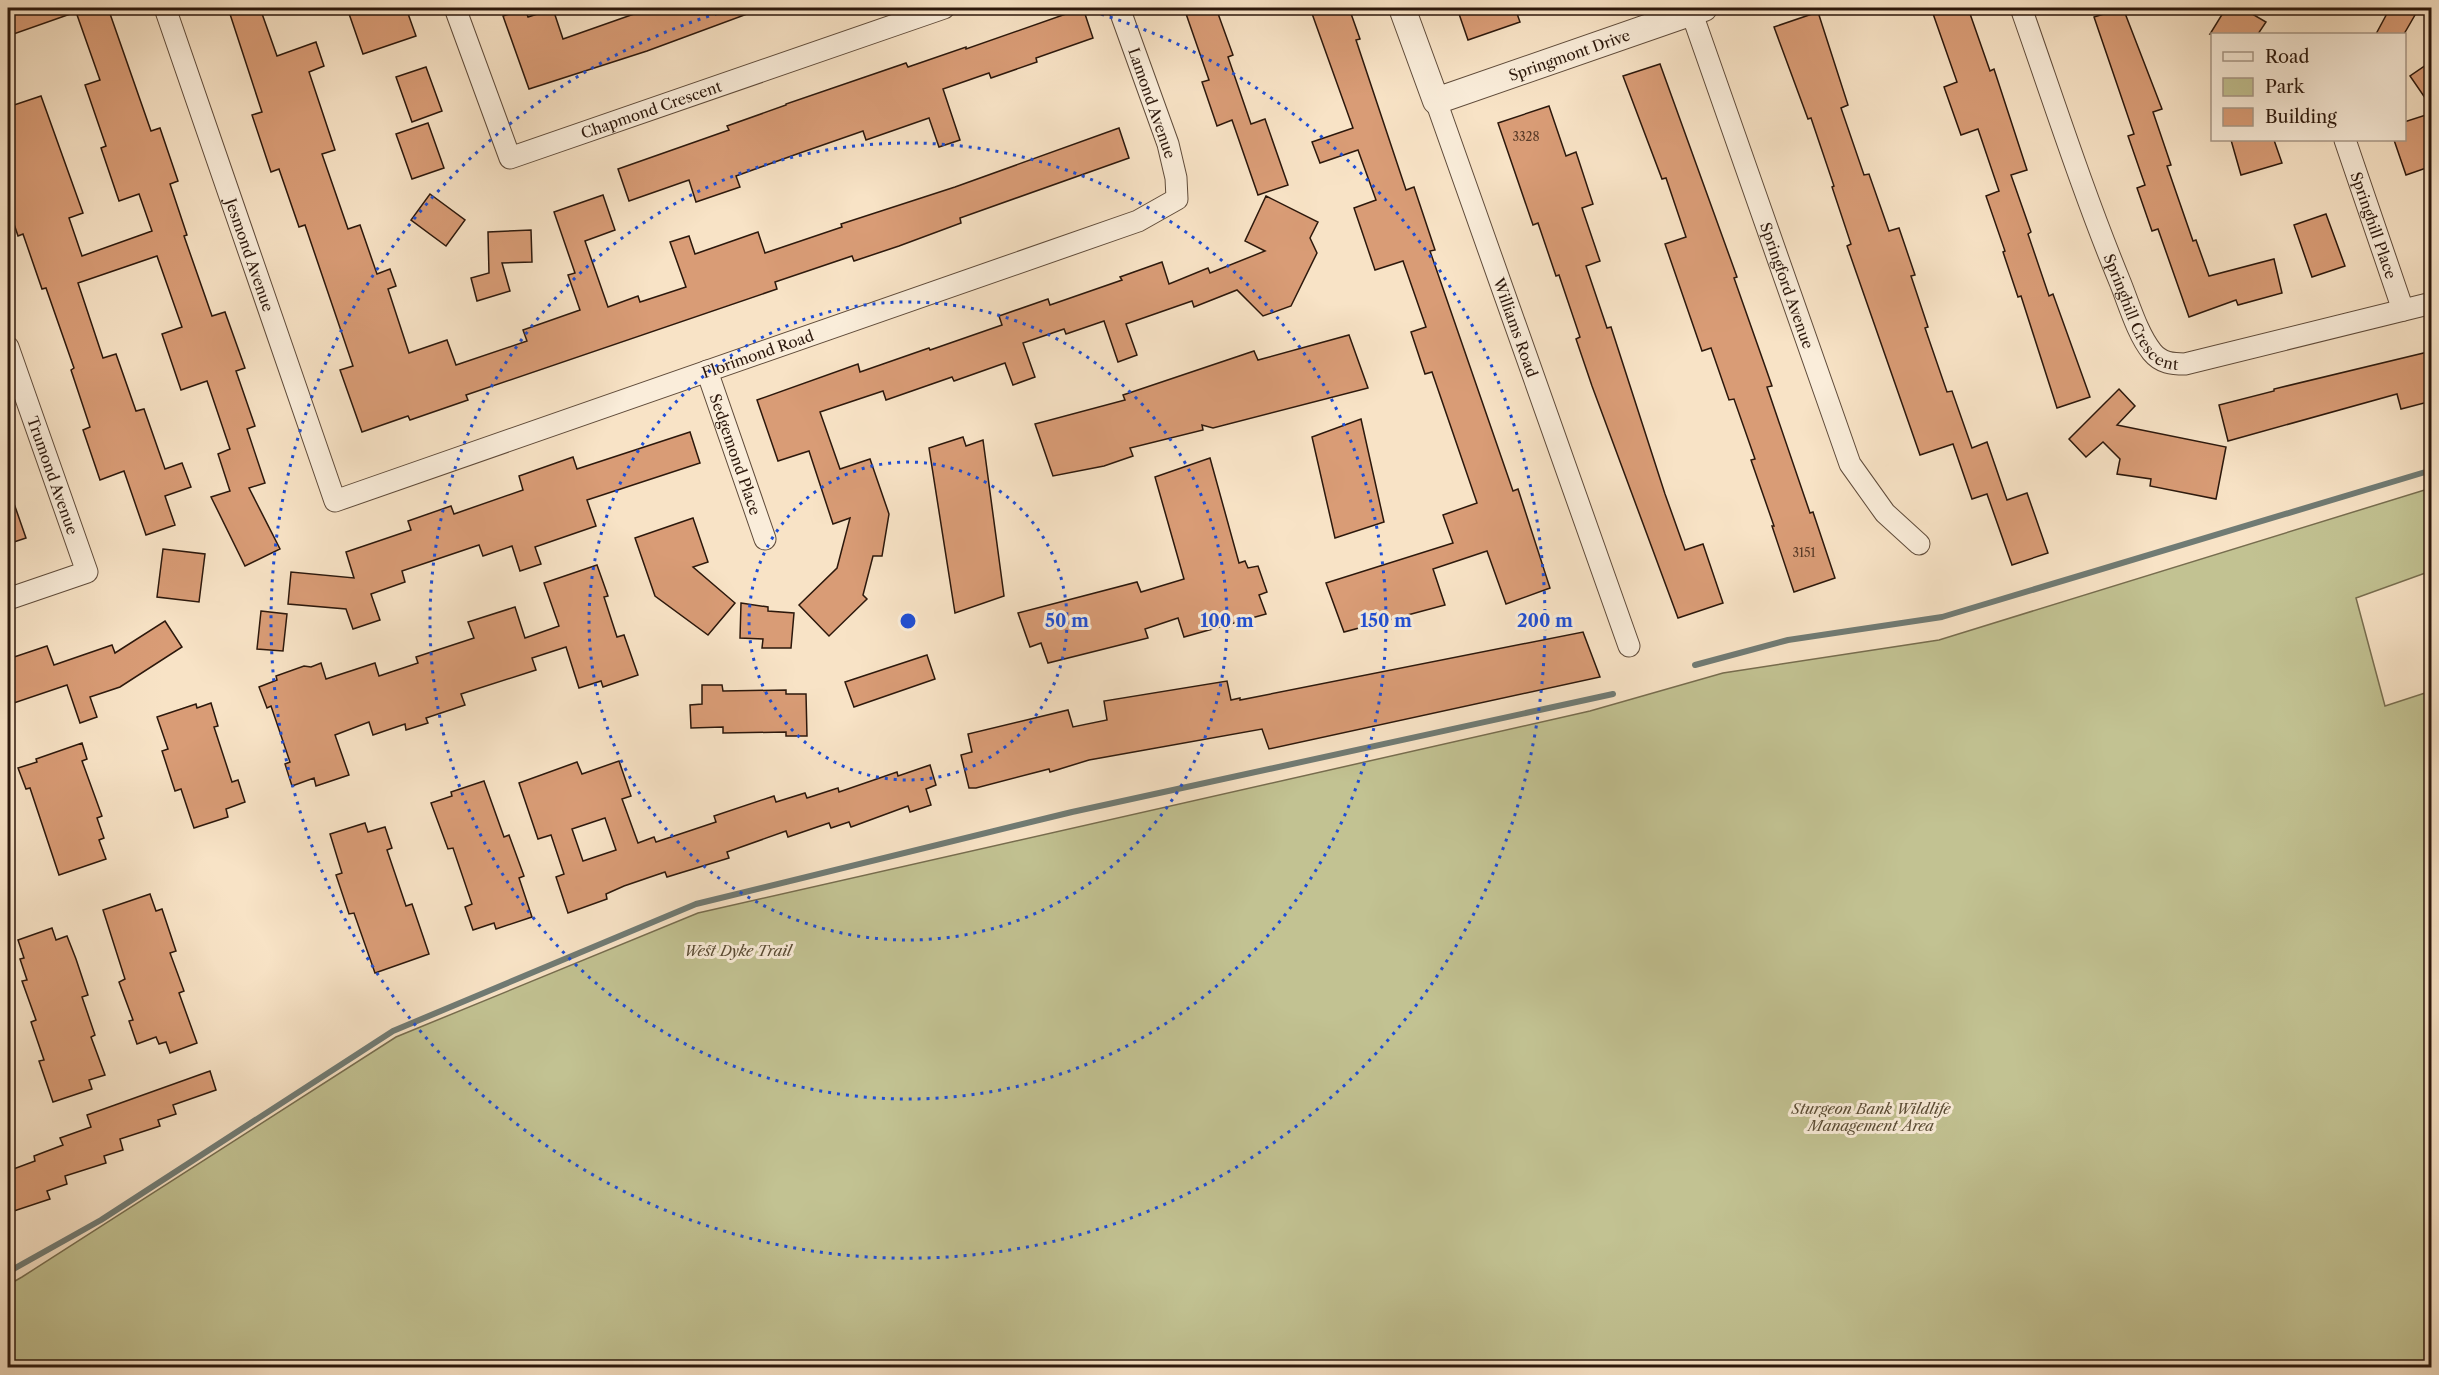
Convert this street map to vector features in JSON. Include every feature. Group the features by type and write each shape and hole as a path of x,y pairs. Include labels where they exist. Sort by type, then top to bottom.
{"street":[{"name":"Jesmond Avenue","path":"165,8 335,501"},
{"name":"Chapmond Crescent","path":"455,8 510,158 944,8"},
{"name":"Lamond Avenue","path":"1119,8 1168,144 1176,178 1177,199"},
{"name":"Williams Road","path":"1402,8 1629,646"},
{"name":"Springhill Crescent","path":"2021,8 2107,251 2141,333 2152,352 2160,360 2171,364 2185,364 2432,303"},
{"name":"Springmont Drive","path":"1436,101 1695,9"},
{"name":"Springford Avenue","path":"1695,9 1850,464 1885,513 1919,544"},
{"name":"Springhill Place","path":"2345,141 2403,310"},
{"name":"Florimond Road","path":"335,501 1138,221 1177,199"},
{"name":"Trumond Avenue","path":"8,347 87,572 8,599"},
{"name":"Sedgemond Place","path":"707,371 765,539"}],"green space":[{"path":"2431,488 2431,571 2356,598 2385,706 2431,691 2431,1367 8,1367 8,1285 396,1037 698,913 1590,711 1723,673 1939,640"}],"building":[{"path":"23,8 108,8 151,131 160,128 178,181 170,184 187,235 184,236 212,316 225,312 245,368 236,371 255,426 247,429 265,483 249,488 280,549 245,566 211,497 230,491 218,454 230,449 207,381 181,390 162,334 182,327 157,256 78,283 103,358 116,354 136,411 144,409 165,469 182,463 191,487 165,496 175,525 146,535 124,471 100,480 83,430 90,427 71,370 74,368 46,288 42,289 23,234 18,236 8,206 8,107 41,96 83,213 69,218 82,256 152,231 139,194 119,201 101,148 106,146 85,85 100,80 76,12 8,36 8,13"},
{"path":"228,8 260,8 277,56 316,42 324,66 309,72 335,150 322,154 348,229 360,225 377,274 390,269 396,286 388,289 409,353 447,340 456,365 527,341 523,330 580,310 568,275 575,273 554,212 603,195 615,230 585,241 608,307 638,296 640,302 686,287 670,242 689,236 695,254 758,232 765,253 842,227 841,224 955,187 1119,128 1129,158 960,218 961,223 899,246 854,261 852,256 775,282 777,289 466,395 468,400 410,420 408,416 362,432 340,370 353,366 305,225 299,227 279,169 271,172 252,115 262,112"},
{"path":"347,8 406,8 416,36 363,54"},
{"path":"643,8 758,8 758,10 647,51 529,89 503,16 525,9 528,17 553,9 563,39 634,14 633,11"},
{"path":"1083,8 1093,38 1036,58 1037,62 991,78 989,73 943,89 960,140 939,147 929,118 866,140 863,131 797,154 736,176 740,187 696,202 689,180 629,201 618,169 729,130 727,126 786,104 906,63 908,67 966,47 966,49"},
{"path":"1184,8 1216,8 1233,55 1228,57 1251,124 1265,119 1288,185 1258,195 1232,120 1217,126 1202,82 1209,80"},
{"path":"1310,8 1349,8 1360,39 1356,40 1406,190 1414,187 1435,250 1430,251 1513,491 1518,489 1550,588 1506,604 1487,551 1433,569 1445,605 1344,632 1326,583 1453,543 1443,515 1477,503 1432,372 1425,374 1411,332 1426,327 1403,261 1375,270 1354,208 1376,200 1358,150 1320,163 1312,142 1353,128"},
{"path":"1457,8 1515,8 1520,22 1468,40"},
{"path":"1931,8 1968,8 1990,71 1994,69 2027,170 2011,175 2031,232 2028,234 2049,296 2053,294 2090,397 2057,408 1986,196 1999,191 1978,129 1961,135 1944,87 1957,82"},
{"path":"2123,8 2162,109 2153,112 2171,165 2167,166 2193,241 2196,240 2209,276 2274,259 2282,293 2238,305 2236,300 2189,317 2158,229 2152,231 2137,188 2145,185 2128,136 2134,134 2094,17"},
{"path":"2226,8 2242,8 2266,22 2259,33 2210,34"},
{"path":"2390,8 2419,8 2405,33 2377,33"},
{"path":"1818,12 1848,105 1841,108 1864,175 1869,174 1889,231 1899,228 1915,275 1911,276 1928,327 1925,328 1947,392 1952,391 1972,448 1987,442 2007,500 2027,493 2048,553 2012,565 1987,494 1972,499 1953,444 1920,455 1847,246 1851,244 1811,118 1808,119 1774,27"},
{"path":"2432,61 2432,108 2410,76"},
{"path":"1660,64 1737,277 1734,278 1772,386 1767,387 1835,578 1794,592 1751,460 1755,459 1734,399 1729,400 1711,348 1702,351 1665,244 1686,237 1666,178 1662,179 1623,76"},
{"path":"426,67 442,111 412,122 396,77"},
{"path":"1549,106 1566,156 1576,152 1593,204 1582,208 1600,261 1586,266 1607,328 1611,327 1665,494 1685,550 1703,544 1723,603 1678,618 1592,386 1576,339 1580,337 1559,275 1556,276 1538,223 1533,225 1498,123"},
{"path":"2432,113 2432,166 2406,175 2394,141 2406,141 2406,121"},
{"path":"428,123 444,168 412,179 396,134"},
{"path":"2231,141 2274,141 2282,163 2241,175"},
{"path":"430,194 465,220 446,246 411,220"},
{"path":"1266,196 1318,222 1310,238 1317,253 1291,306 1263,316 1237,290 1194,307 1192,301 1126,324 1137,355 1118,362 1104,321 1066,334 1064,329 1023,343 1035,377 1013,385 1005,363 954,381 952,377 886,400 883,391 820,412 840,469 870,459 889,514 882,556 873,556 863,595 867,599 829,636 799,605 837,568 850,518 833,524 809,451 778,461 757,400 858,364 860,372 929,348 930,350 1002,325 999,316 1048,299 1050,305 1122,280 1120,277 1162,262 1169,284 1208,268 1210,273 1265,251 1245,241"},
{"path":"2326,214 2345,266 2312,277 2294,225"},
{"path":"531,230 532,262 502,263 510,291 477,301 471,278 489,273 488,232"},
{"path":"1349,335 1368,388 1213,428 1202,425 1203,430 1130,448 1133,456 1104,466 1053,476 1035,424 1125,400 1123,395 1254,351 1258,360"},
{"path":"2432,351 2432,401 2401,409 2397,394 2228,441 2219,405 2274,391 2274,389"},
{"path":"2119,389 2135,406 2117,425 2226,447 2216,499 2150,486 2151,479 2117,474 2120,459 2103,442 2086,457 2069,439"},
{"path":"1361,419 1384,522 1335,538 1312,437"},
{"path":"690,432 700,463 587,500 596,526 535,547 541,564 520,571 512,546 483,556 479,545 402,571 405,582 371,594 380,620 353,629 346,609 288,604 291,572 354,578 346,552 411,530 408,521 451,506 454,514 523,490 519,476 573,457 577,469"},
{"path":"963,437 966,446 983,440 1004,596 955,613 929,448"},
{"path":"1210,458 1239,563 1245,561 1248,568 1258,566 1267,592 1259,595 1266,614 1184,637 1178,618 1145,629 1148,638 1048,663 1041,643 1030,647 1018,613 1137,582 1141,592 1184,579 1155,477"},
{"path":"8,492 10,492 26,538 8,544"},
{"path":"693,518 708,562 693,567 735,603 708,635 655,596 635,538"},
{"path":"163,549 205,554 199,602 157,597"},
{"path":"597,565 608,596 604,597 617,637 624,635 638,675 603,687 601,681 579,688 566,647 532,658 536,670 461,694 465,705 426,718 428,723 406,730 405,724 373,735 369,722 335,735 349,775 316,786 314,778 292,786 285,764 290,762 271,706 267,708 259,687 277,680 276,676 304,666 311,667 321,663 326,679 375,663 379,676 418,663 416,657 474,638 468,622 515,607 525,638 559,626 544,583"},
{"path":"741,603 768,607 768,611 794,613 791,648 762,648 763,639 740,638"},
{"path":"261,611 287,614 283,651 257,649"},
{"path":"165,621 182,647 120,687 90,697 97,717 80,723 67,685 8,705 8,659 47,646 54,665 112,645 115,653"},
{"path":"1583,632 1600,677 1269,749 1262,729 1089,760 1050,772 1049,769 976,788 969,788 961,755 972,752 968,734 1068,710 1073,727 1107,720 1104,701 1227,681 1231,700 1240,698 1240,700"},
{"path":"927,655 935,679 854,707 845,682"},
{"path":"702,685 722,685 723,691 786,690 786,694 806,694 807,736 786,736 786,732 723,733 723,727 691,728 690,705 702,704"},
{"path":"211,703 218,726 214,727 232,782 238,780 245,802 226,809 228,817 194,828 181,789 175,791 162,751 168,749 157,717 196,704 197,708"},
{"path":"82,743 87,759 82,761 102,816 97,818 104,838 99,840 106,859 59,875 30,788 26,789 18,768 37,762 36,759"},
{"path":"619,761 631,796 622,799 638,843 654,837 656,842 716,822 714,816 774,796 776,802 805,793 807,798 838,788 839,792 897,772 898,776 930,765 936,785 926,789 931,805 910,812 908,806 851,827 849,822 831,828 829,823 788,837 786,831 727,852 729,858 667,877 665,872 624,886 606,894 607,899 568,913 556,877 564,874 551,835 538,839 519,783 577,762 582,774","holes":["605,818 616,850 583,861 572,829"]},
{"path":"484,781 504,837 509,835 524,876 519,878 532,917 496,929 494,923 473,930 465,907 472,904 453,848 448,849 431,803 452,796 451,792"},
{"path":"365,823 368,832 385,827 392,848 387,850 406,906 412,904 429,954 375,973 354,913 349,914 336,875 342,873 330,834"},
{"path":"150,894 156,911 162,909 176,951 170,953 184,991 179,993 197,1043 170,1053 166,1042 159,1044 156,1037 137,1044 129,1021 133,1020 119,982 125,979 103,910"},
{"path":"52,928 56,940 67,936 76,959 88,995 82,997 95,1035 91,1037 105,1075 89,1080 92,1089 53,1102 39,1061 44,1060 31,1022 36,1020 22,981 27,980 20,959 24,958 18,940"},
{"path":"210,1071 216,1090 173,1105 176,1114 158,1120 160,1126 120,1139 123,1150 104,1156 106,1163 65,1176 67,1184 47,1191 50,1199 8,1213 8,1171 35,1161 34,1156 63,1145 60,1138 91,1127 87,1115"}],"waterway":[{"path":"1695,665 1788,640 1942,617 2432,470"},
{"path":"8,1272 101,1220 393,1031 696,904 1072,812 1613,694"}],"park label":[{"name":"West Dyke Trail","path":"738,950"},
{"name":"Sturgeon Bank Wildlife Management Area","path":"1871,1116"}]}
